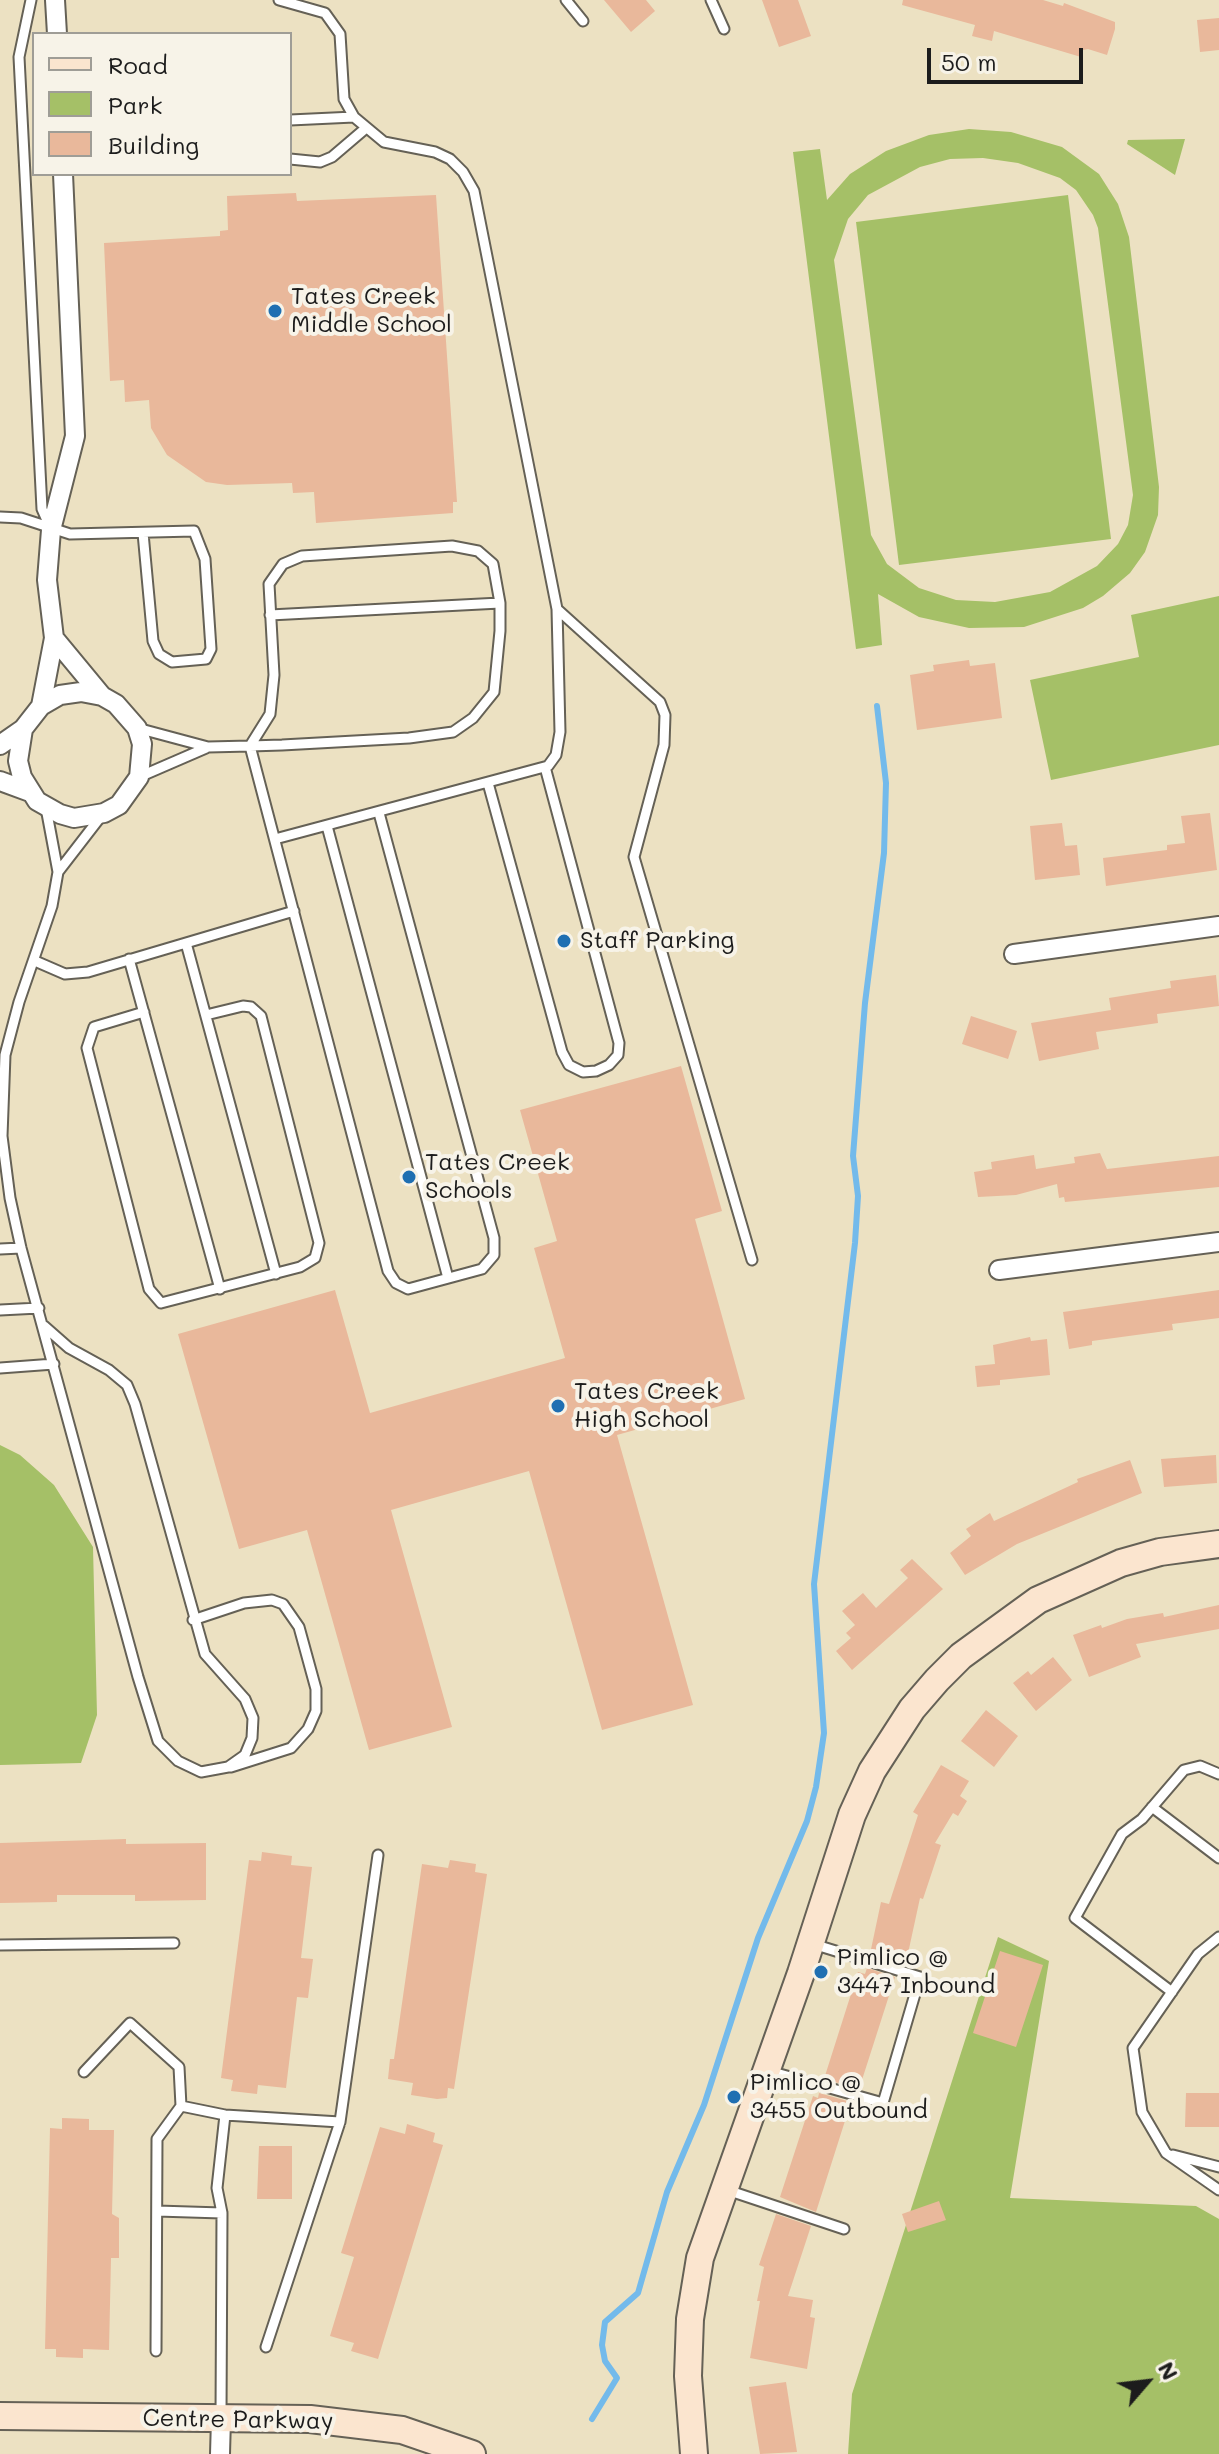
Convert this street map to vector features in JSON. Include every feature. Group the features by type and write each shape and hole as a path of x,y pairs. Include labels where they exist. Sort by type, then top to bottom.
{"street":[{"path":"55,0 57,32"},
{"path":"41,706 54,638 47,580 51,530 75,436 63,176"},
{"path":"23,729 18,761 30,792 46,808 74,818 104,813 119,805 139,777 142,744 137,728 128,714 102,696 76,668 54,638"},
{"path":"0,745 23,729 41,706 60,695 81,692 102,696"},
{"path":"0,781 30,792"},
{"path":"1014,954 1219,926"},
{"path":"999,1270 1219,1242"},
{"path":"694,2454 688,2389 690,2319 700,2258 852,1815 872,1771 912,1709 961,1656 1038,1600 1080,1579 1160,1552 1219,1544"},
{"name":"Centre Parkway","path":"0,2416 310,2419 376,2425 472,2454"},
{"path":"220,2454 221,2419"}],"lane":[{"path":"31,0 19,57 42,509 51,530"},
{"path":"275,839 545,767 556,755 560,732 557,609 474,191 463,172 450,159 435,152 384,142 354,117 344,99 340,34 325,13 279,0"},
{"path":"566,0 583,21"},
{"path":"711,0 724,29"},
{"path":"292,120 354,117"},
{"path":"292,159 320,162 332,157 366,128"},
{"path":"0,517 21,518 70,534 194,531 200,538 205,559 211,649 206,659 172,662 159,654 153,641 143,533"},
{"path":"137,728 208,747 250,746 453,732 473,718 494,692 499,664 500,603 493,564 478,551 452,546 302,556 283,564 269,584 274,675 270,714 250,746 388,1271 396,1283 408,1289 482,1269 494,1255 494,1238 379,813"},
{"path":"270,615 500,603"},
{"path":"557,609 660,702 665,715 664,745 634,857 752,1260"},
{"path":"139,777 208,747"},
{"path":"488,783 562,1052 569,1065 583,1072 596,1071 609,1065 618,1055 619,1043 545,767"},
{"path":"46,808 58,872"},
{"path":"104,813 58,872 35,961 19,1002 5,1055 2,1136 10,1198 21,1248 158,1741 178,1761 201,1772 263,1760 291,1748 308,1729 316,1711 316,1689 299,1627 283,1604 272,1600 244,1603 193,1620"},
{"path":"327,826 448,1278"},
{"path":"35,961 65,974 88,972 294,911"},
{"path":"186,943 276,1274"},
{"path":"129,959 220,1289"},
{"path":"144,1012 94,1027 87,1048 149,1289 161,1303 300,1267 315,1258 319,1243 261,1016 251,1007 243,1006 206,1015"},
{"path":"0,1249 21,1248"},
{"path":"0,1310 39,1308"},
{"path":"44,1326 69,1348 109,1370 127,1385 135,1404 205,1654 245,1699 253,1718 252,1738 245,1755 228,1767"},
{"path":"0,1368 54,1364"},
{"path":"1172,1992 1075,1918 1122,1834 1152,1807 1184,1770 1200,1766 1219,1774"},
{"path":"1152,1807 1219,1858"},
{"path":"266,2347 340,2122 378,1855"},
{"path":"1219,1937 1198,1954 1133,2048 1142,2112 1166,2153 1219,2190"},
{"path":"0,1945 174,1943"},
{"path":"766,2070 883,2103 920,1977 810,1943"},
{"path":"84,2072 130,2023 179,2067 181,2106 157,2139 156,2351"},
{"path":"181,2106 225,2115 340,2122"},
{"path":"221,2419 222,2213 217,2188 225,2115"},
{"path":"1166,2153 1219,2167"},
{"path":"723,2189 844,2229"},
{"path":"157,2211 222,2213"}],"green space":[{"path":"969,129 1011,132 1062,147 1099,174 1118,204 1129,237 1159,487 1158,515 1145,552 1130,573 1083,608 1024,627 969,628 919,617 878,594 882,645 856,649 793,152 820,149 827,200 850,174 886,151 929,135","holes":["983,158 1018,163 1060,178 1076,190 1098,228 1133,495 1128,525 1118,544 1097,566 1050,592 995,602 956,600 919,588 887,564 871,535 834,260 848,219 868,195 920,167 950,159"]},
{"path":"1185,139 1175,175 1127,144 1128,140"},
{"path":"1068,195 1111,539 899,565 856,222"},
{"path":"1219,596 1219,745 1051,780 1030,680 1139,657 1131,615"},
{"path":"0,1445 20,1455 54,1485 93,1547 97,1715 81,1763 0,1765"},
{"path":"998,1937 1049,1961 1010,2198 1196,2206 1219,2219 1219,2454 848,2454 852,2394"}],"building":[{"path":"604,0 646,0 655,11 631,32"},
{"path":"762,0 798,0 811,36 779,47"},
{"path":"903,0 1043,0 1063,6 1064,3 1115,22 1115,29 1107,55 1088,49 1083,50 1081,57 994,31 992,41 972,36 975,25 902,5"},
{"path":"1219,18 1219,50 1200,52 1197,20"},
{"name":"Tates Creek Middle School","path":"296,193 297,201 436,195 457,502 453,502 453,513 316,523 314,492 293,493 292,483 227,485 206,482 167,455 151,428 149,400 125,402 124,380 110,381 104,243 220,236 220,231 228,230 227,196"},
{"path":"969,660 970,666 995,663 1002,718 917,730 910,675 934,671 933,665"},
{"path":"1210,813 1217,870 1106,886 1103,858 1167,850 1167,845 1185,843 1181,816"},
{"path":"1062,823 1065,846 1077,845 1080,875 1035,880 1030,826"},
{"path":"1216,975 1219,1006 1157,1014 1158,1023 1096,1032 1099,1049 1039,1061 1031,1023 1111,1010 1109,998 1171,988 1170,981"},
{"path":"971,1016 1017,1031 1008,1059 962,1044"},
{"name":"Tates Creek High School","path":"681,1066 722,1211 695,1219 745,1399 617,1435 693,1705 602,1730 529,1471 391,1510 452,1727 369,1750 307,1530 239,1549 178,1334 335,1290 370,1413 565,1358 534,1248 557,1241 520,1110"},
{"path":"1100,1153 1107,1169 1219,1156 1219,1187 1065,1202 1064,1197 1059,1198 1057,1184 1016,1195 978,1197 974,1172 992,1169 991,1162 1034,1155 1036,1169 1075,1163 1074,1157"},
{"path":"1219,1290 1219,1318 1172,1324 1173,1330 1092,1341 1092,1345 1069,1349 1063,1312"},
{"path":"1030,1337 1031,1341 1047,1339 1050,1375 1000,1380 1000,1385 977,1387 975,1366 995,1364 993,1345"},
{"path":"1216,1455 1217,1483 1164,1487 1161,1459"},
{"path":"1130,1460 1142,1493 1017,1544 965,1575 950,1553 971,1536 966,1529 990,1513 994,1521 1078,1482 1077,1479"},
{"path":"912,1559 943,1589 852,1670 836,1651 851,1638 846,1633 855,1625 842,1611 863,1593 876,1608 908,1578 900,1570"},
{"path":"1219,1605 1219,1629 1136,1644 1141,1657 1089,1677 1073,1635 1127,1619 1163,1613 1164,1617"},
{"path":"1053,1657 1072,1680 1036,1711 1013,1683 1028,1671 1031,1675"},
{"path":"986,1710 1018,1736 994,1767 961,1741"},
{"path":"941,1765 969,1781 960,1796 967,1801 958,1816 953,1813 935,1843 941,1845 923,1899 920,1898 907,1958 902,1957 900,1963 870,1954 881,1902 889,1904 918,1815 913,1812"},
{"path":"126,1839 126,1844 206,1843 206,1900 135,1901 135,1895 57,1895 57,1902 0,1903 0,1843"},
{"path":"262,1852 292,1856 291,1865 312,1867 301,1958 313,1959 308,1998 297,1997 286,2088 258,2085 257,2094 231,2091 233,2080 221,2078 249,1860 261,1861"},
{"path":"450,1860 476,1864 475,1872 487,1874 454,2089 448,2088 447,2098 437,2099 411,2095 413,2083 388,2079 390,2059 394,2059 422,1864 448,1868"},
{"path":"1000,1951 1043,1965 1016,2047 973,2033"},
{"path":"867,1968 895,1977 861,2083 858,2082 856,2088 824,2079 858,1972 865,1974"},
{"path":"819,2093 851,2102 816,2212 780,2197 813,2096 818,2098"},
{"path":"1186,2093 1219,2093 1219,2127 1185,2127"},
{"path":"62,2118 89,2119 89,2130 114,2130 112,2214 119,2218 119,2258 111,2258 109,2350 83,2349 83,2358 56,2357 56,2349 45,2349 50,2128 62,2129"},
{"path":"407,2124 435,2133 433,2142 443,2145 378,2359 351,2351 354,2343 330,2336 354,2257 341,2253 380,2127 405,2134"},
{"path":"259,2146 292,2146 292,2199 257,2199"},
{"path":"939,2201 946,2220 908,2232 902,2214"},
{"path":"776,2214 811,2226 788,2296 813,2300 810,2317 815,2318 807,2369 750,2358 764,2267 759,2265"},
{"path":"786,2382 797,2452 760,2454 749,2387"}],"waterway":[{"path":"592,2419 617,2378 605,2361 602,2345 605,2322 638,2293 667,2192 704,2105 758,1938 807,1821 816,1787 824,1733 814,1584 855,1243 858,1196 853,1156 865,1003 884,853 886,783 877,706"}],"place":[{"name":"Tates Creek Middle School","path":"275,311"},
{"name":"Staff Parking","path":"564,941"},
{"name":"Tates Creek Schools","path":"409,1177"},
{"name":"Tates Creek High School","path":"558,1406"},
{"name":"Pimlico @ 3447 Inbound","path":"821,1972"},
{"name":"Pimlico @ 3455 Outbound","path":"734,2097"}]}
